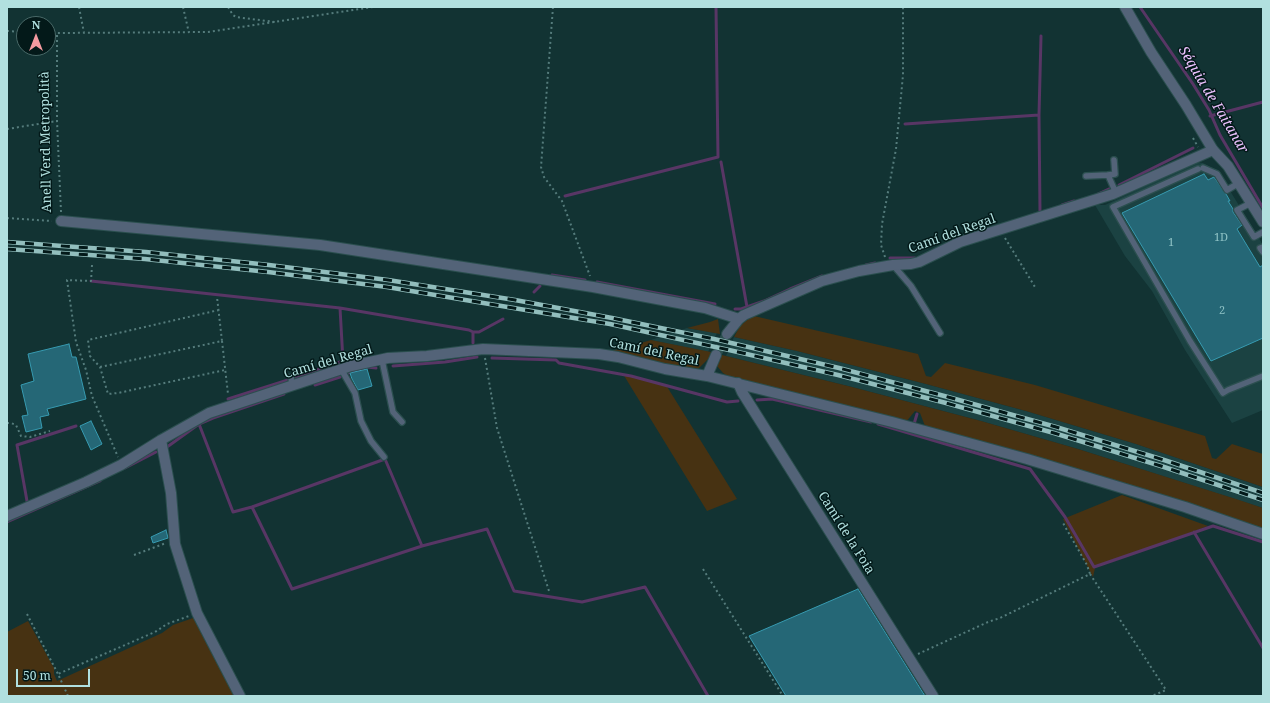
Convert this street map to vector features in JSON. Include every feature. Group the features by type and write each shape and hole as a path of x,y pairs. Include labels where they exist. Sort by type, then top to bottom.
{"street":[{"path":"1125,7 1150,52 1186,105 1213,150 1228,166 1263,222"},
{"name":"Camí del Regal","path":"727,334 744,315 822,281 893,264 911,264 919,262 960,242 1116,193 1213,150"},
{"name":"Anell Verd Metropolità","path":"61,221 320,246 594,287 705,308 739,319"},
{"name":"Camí del Regal","path":"7,516 86,482 121,465 209,413 291,381 351,366 382,360 483,349 599,354 618,357 664,369 707,376 716,356"},
{"path":"707,376 892,422 1027,459 1185,507 1263,534"},
{"name":"Camí de la Foia","path":"738,383 742,392 933,696"},
{"path":"161,440 171,493 175,544 198,613 240,696"}],"lane":[{"path":"1086,176 1115,174 1114,160"},
{"path":"1239,184 1227,190 1217,174 1200,168 1113,207 1223,394 1228,390 1263,376"},
{"path":"1108,175 1116,193"},
{"path":"1251,203 1237,210 1254,237 1263,232"},
{"path":"1263,247 1260,248 1263,252"},
{"path":"893,264 911,286 940,333"},
{"path":"382,360 393,412 402,422"},
{"path":"341,369 355,394 361,421 371,441 384,457"}],"path":[{"path":"79,7 84,33"},
{"path":"183,7 189,32"},
{"path":"228,7 236,17 278,22"},
{"path":"57,33 189,32 228,30 373,7"},
{"path":"553,7 541,166 544,177 562,201 594,287"},
{"path":"893,264 884,257 881,245 882,224 897,141 903,75 903,7"},
{"name":"Anell Verd Metropolità","path":"57,33 57,121 61,221"},
{"path":"7,129 57,121"},
{"path":"7,218 61,221"},
{"path":"1000,230 1034,287"},
{"path":"92,265 90,282 67,280 76,342 86,370 92,396 121,465"},
{"path":"217,297 228,394"},
{"path":"218,310 88,340 90,356 100,367 108,394 225,370"},
{"path":"100,367 222,340"},
{"path":"483,349 498,428 549,591"},
{"path":"7,423 16,425 21,436 30,437 50,431"},
{"path":"1063,523 1087,565 1090,574 1166,690 1152,696"},
{"path":"134,555 175,539"},
{"path":"703,569 783,696"},
{"path":"909,658 1000,618 1090,574"},
{"path":"58,674 155,632 167,624 198,613"},
{"path":"27,614 68,696"}],"shaded area":[{"path":"1196,162 1203,163 1218,171 1263,245 1263,410 1232,423 1185,350 1152,291 1125,256 1095,205 1105,205"},
{"path":"754,316 918,354 926,376 931,377 945,363 1035,385 1205,436 1212,458 1216,459 1232,444 1263,454 1263,487 1136,444 1026,411 797,351 734,337 740,326"},
{"path":"718,319 720,334 687,328 710,322"},
{"path":"687,328 717,333 708,352 651,340"},
{"path":"734,337 797,351 926,384 1026,411 1136,444 1263,487 1263,508 1078,449 981,421 726,356"},
{"path":"651,340 711,352 709,358 698,369 668,365 607,351 621,349"},
{"path":"722,355 981,421 1078,449 1239,500 1263,508 1263,529 925,426 920,413 915,411 906,422 729,377 717,366 717,361"},
{"path":"623,374 666,385 737,499 707,511"},
{"path":"1122,495 1208,526 1095,568 1093,577 1063,519"},
{"path":"196,617 235,696 7,696 7,632 28,621 54,668 54,674 57,681 162,633 173,625"}],"building":[{"path":"1204,174 1208,180 1214,177 1226,194 1233,212 1242,225 1237,229 1260,267 1263,265 1263,338 1211,361 1122,213"},
{"path":"69,344 72,357 76,357 86,399 47,409 49,415 40,417 42,428 26,432 22,416 28,415 21,385 34,381 28,354"},
{"path":"367,369 372,386 358,390 350,373"},
{"path":"91,421 102,444 91,450 80,426"},
{"path":"166,530 168,538 153,543 151,537"},
{"path":"858,589 925,696 786,696 749,636"}],"waterway":[{"path":"565,196 718,157 716,7"},
{"name":"Séquia de Faitanar","path":"1140,7 1209,110 1220,135 1263,208"},
{"path":"905,124 1039,115 1041,36"},
{"path":"1210,116 1263,102"},
{"path":"1039,115 1040,212"},
{"path":"1119,185 1193,148"},
{"path":"721,162 747,307"},
{"path":"1098,194 1111,188"},
{"path":"1062,205 1074,201"},
{"path":"890,258 915,258"},
{"path":"866,265 875,263"},
{"path":"552,275 585,280"},
{"path":"735,309 741,309 764,301 822,276"},
{"path":"91,281 340,308 469,330 473,332"},
{"path":"597,282 715,304"},
{"path":"534,292 540,286"},
{"path":"294,378 343,361 340,308"},
{"path":"473,343 473,332 479,332 503,319"},
{"path":"393,366 445,362 477,357"},
{"path":"492,358 556,360 559,363 631,376 727,402 738,401"},
{"path":"349,373 367,367 376,368"},
{"path":"315,385 340,377"},
{"path":"228,399 288,380"},
{"path":"167,447 199,424 284,394"},
{"path":"757,400 772,399 871,422"},
{"path":"914,424 917,414"},
{"path":"199,424 233,512 252,507 292,589 422,546 487,529 514,591 582,602 645,587 708,696"},
{"path":"878,424 1030,469 1065,517 1094,567 1213,526 1263,542"},
{"path":"27,501 17,445 76,426"},
{"path":"125,468 156,452"},
{"path":"252,507 385,459 422,546"},
{"path":"7,522 100,481"},
{"path":"1194,532 1263,648"}],"tunnel":[{"path":"716,355 727,334"}],"railway":[{"path":"7,242 146,252 269,265 388,280 515,300 612,318 714,339 839,368 948,397 1056,427 1164,460 1263,493"},
{"path":"7,249 145,259 268,272 387,287 610,324 838,375 946,403 1054,433 1161,466 1263,500"}]}
